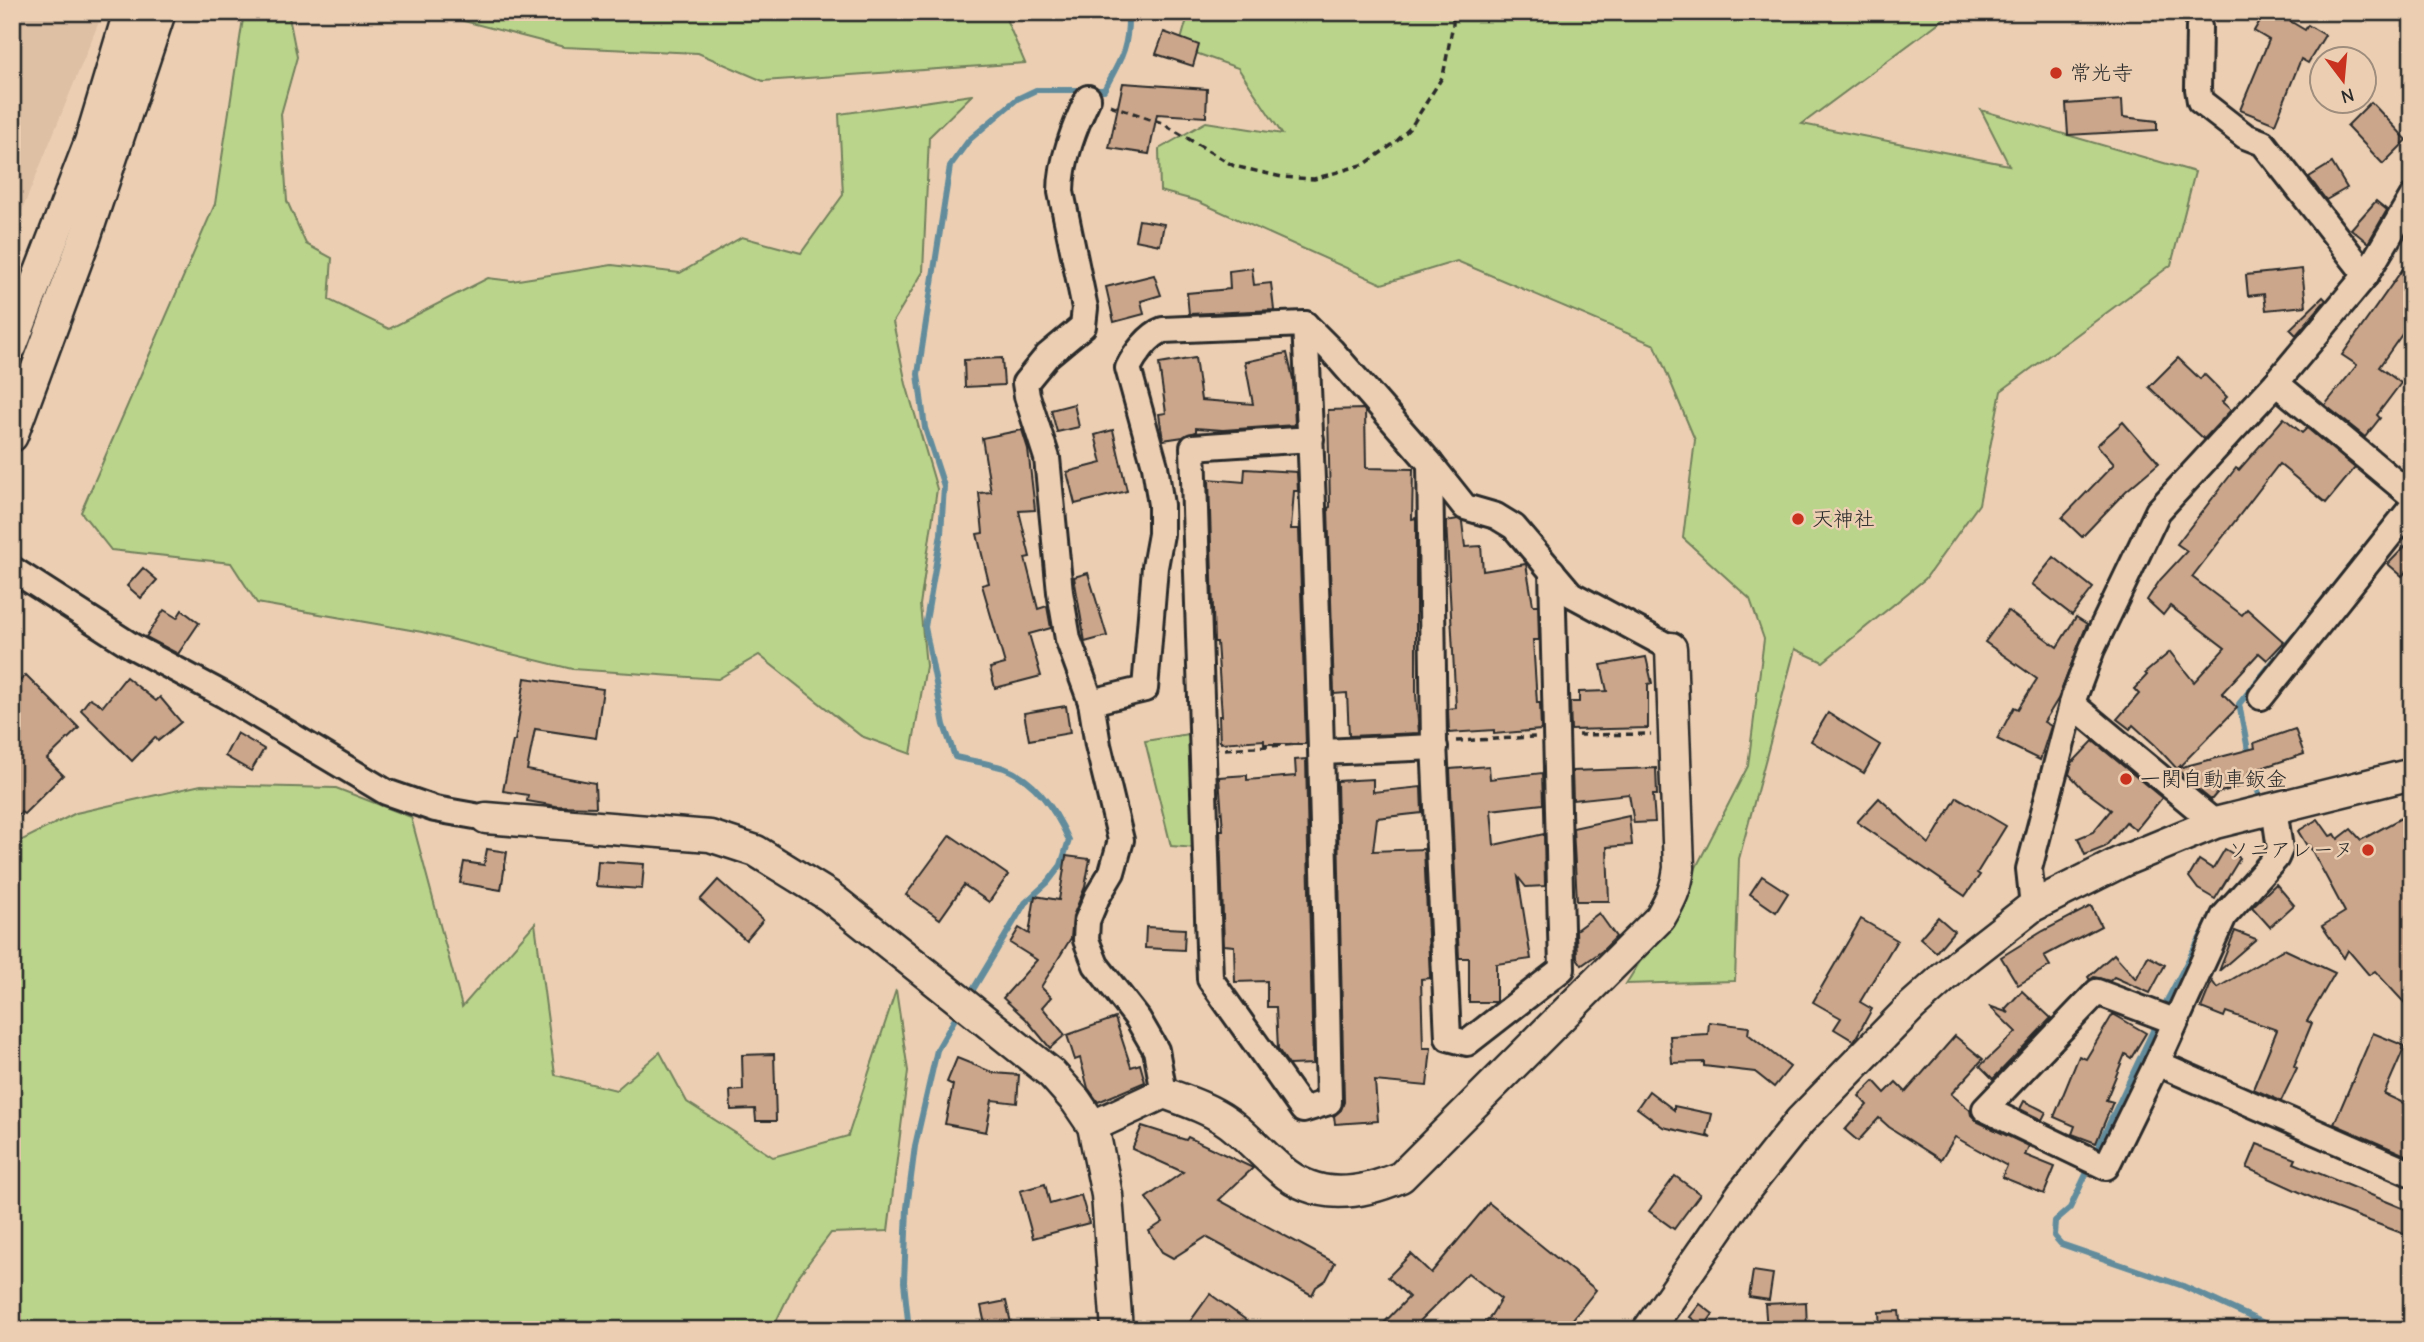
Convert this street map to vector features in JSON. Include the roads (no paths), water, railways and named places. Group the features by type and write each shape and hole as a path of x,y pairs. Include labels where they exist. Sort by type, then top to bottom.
{"street":[{"path":"12,345 90,142 128,12"},
{"path":"12,436 85,238 160,12"},
{"path":"2199,27 2200,101 2245,136 2263,144 2366,275"},
{"path":"1088,98 1076,124 1061,181 1085,308 1083,326 1047,356 1026,383 1027,396 1047,458 1060,592 1068,639 1091,702 1097,745 1121,840 1112,873 1097,897 1087,921 1086,940 1096,965 1138,1019 1156,1050 1164,1093"},
{"path":"2033,906 2029,869 2072,704 2092,649 2158,511 2276,383 2366,275 2412,197"},
{"path":"1091,702 1145,690 1155,567 1161,534 1161,505 1154,466 1128,368 1133,359 1156,333 1163,330 1305,324 1430,463 1465,507 1496,516 1514,527 1571,594 1671,648 1679,868 1677,886 1660,918 1401,1177 1357,1192 1337,1193 1317,1188 1283,1171 1221,1117 1204,1107 1164,1093 1093,1126"},
{"path":"1305,324 1311,439 1321,747 1329,1102 1303,1110 1210,979 1193,447 1311,439"},
{"path":"2276,383 2412,496"},
{"path":"1430,463 1435,747 1448,1038 1467,1043 1562,969 1552,571"},
{"path":"2261,697 2412,507"},
{"path":"12,569 132,646 236,702 386,792 435,809 486,818 710,836 756,851 829,896 1052,1073 1093,1126 1107,1195 1117,1330"},
{"path":"2072,704 2215,823"},
{"path":"1321,747 1435,747"},
{"path":"1648,1330 1742,1194 1800,1121 1912,1006 1960,963 2033,906 2123,861 2215,823 2412,774"},
{"path":"2174,1021 2096,992 1984,1109 2106,1167 2224,916 2276,858 2280,849 2274,808"},
{"path":"2157,1063 2412,1174"}],"waterway":[{"path":"968,998 1025,903 1048,882 1061,865 1069,840 1044,798 1026,780 1004,768 955,757 944,725 925,627 941,534 944,486 925,428 918,374 950,166 969,140 1017,99 1036,90 1104,90 1123,53 1128,12"},
{"path":"2249,755 2239,704 2406,496"},
{"path":"2251,766 2261,802"},
{"path":"2162,1010 2209,921"},
{"path":"909,1330 904,1282 907,1208 915,1146 937,1050 960,1010"},
{"path":"2094,1156 2158,1020"},
{"path":"2090,1166 2070,1208 2055,1221 2054,1236 2061,1244 2183,1286 2279,1330"}],"place":[{"name":"常光寺","path":"2056,73"},
{"name":"天神社","path":"1798,519"},
{"name":"一関自動車鈑金","path":"2126,779"},
{"name":"ソニアレーヌ","path":"2368,850"}]}
